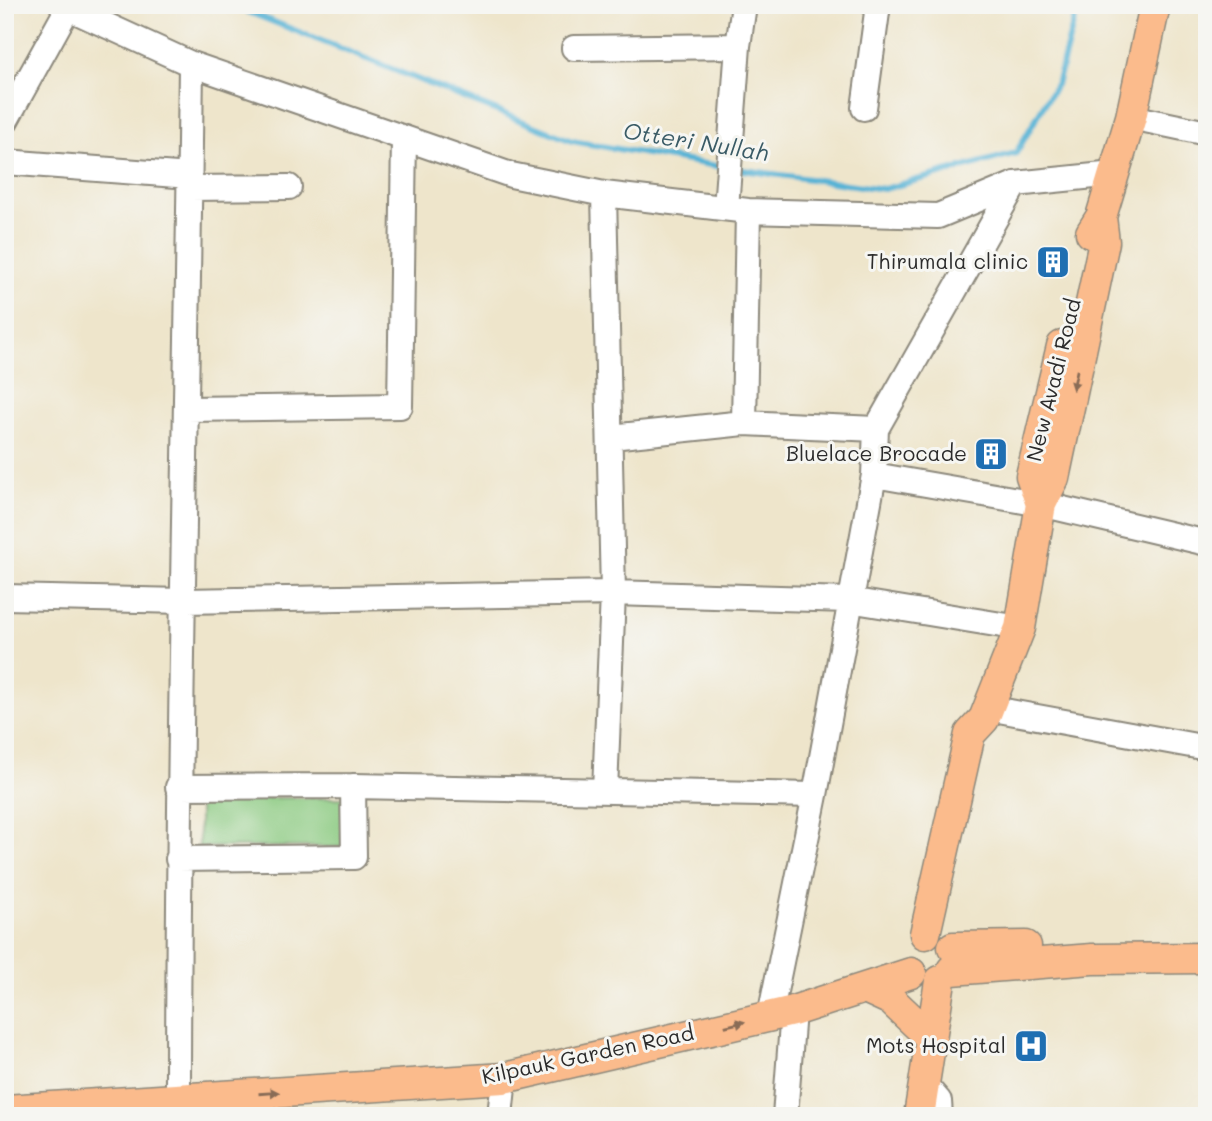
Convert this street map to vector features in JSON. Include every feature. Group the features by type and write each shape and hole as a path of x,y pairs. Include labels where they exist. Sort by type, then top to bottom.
{"main road":[{"name":"New Avadi Road","path":"919,1116 925,1085 934,960 970,734 986,714 1020,628 1041,504 1031,476 1088,237 1101,217 1131,117 1155,5"},
{"name":"Kilpauk Garden Road","path":"5,1110 504,1077 782,1014 865,988 934,960 1207,941"},
{"name":"Kilpauk Garden Road","path":"934,960 1207,958"},
{"path":"865,988 891,999 929,1036"}],"street":[{"path":"744,5 738,46 730,154 744,423"},
{"path":"864,108 878,5"},
{"path":"5,122 65,7 191,64 404,138 511,175 604,194 938,216 1015,184 1114,174"},
{"path":"574,48 738,46"},
{"path":"178,1099 178,787 184,601 191,64"},
{"path":"1131,117 1207,133"},
{"path":"187,409 400,406 404,138"},
{"path":"5,162 190,182 289,187"},
{"path":"785,1116 782,1014 815,795 874,475 876,429 1015,184"},
{"path":"604,194 613,593 605,791"},
{"path":"611,437 744,423 876,429"},
{"path":"874,475 1041,504 1207,542"},
{"path":"5,597 184,601 613,593 849,600 1020,628"},
{"path":"986,714 1207,748"},
{"path":"178,787 353,786 815,795"},
{"path":"178,859 354,858 353,786"},
{"path":"500,1116 504,1077"},
{"path":"925,1085 939,1101 940,1116"}],"green space":[{"path":"199,798 343,798 343,847 199,847"}],"waterway":[{"name":"Otteri Nullah","path":"231,5 572,141 722,167"},
{"name":"Otteri Nullah","path":"736,169 884,189 1016,153 1058,81 1078,5"}],"place":[{"name":"Thirumala clinic","path":"1053,262"},
{"name":"Bluelace Brocade","path":"991,454"},
{"name":"Mots Hospital","path":"1031,1046"}]}
